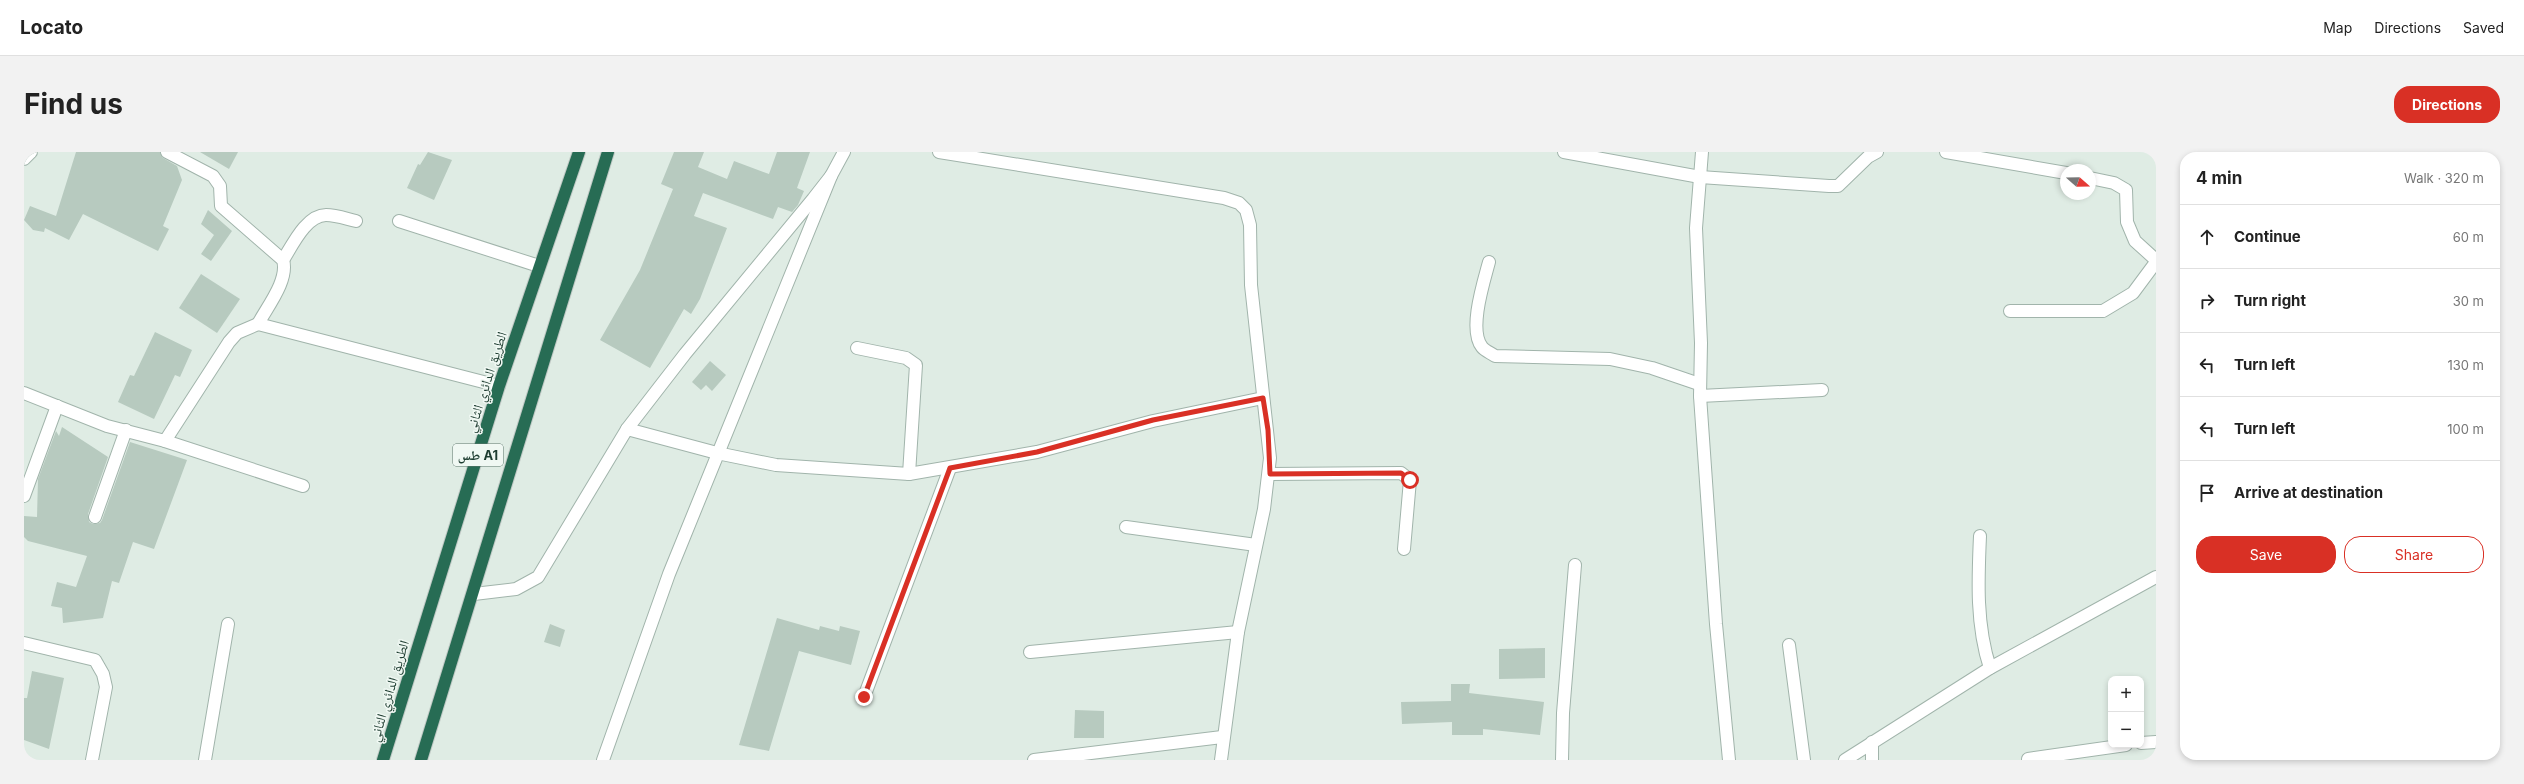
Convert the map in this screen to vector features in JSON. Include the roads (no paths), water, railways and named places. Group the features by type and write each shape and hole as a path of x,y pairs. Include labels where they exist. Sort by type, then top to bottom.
{"highway":[{"name":"الطريق الدائري الثاني","path":"383,760 499,386 578,152"},
{"name":"طس A1","path":"424,757 474,594 540,365 608,152"}],"street":[{"path":"24,159 31,152"},
{"path":"167,152 213,176 220,186 221,206 282,260 286,269 282,280 258,324"},
{"path":"603,760 669,574 831,176 844,152"},
{"path":"940,152 1224,198 1239,203 1246,210 1250,225 1251,285 1263,398 1268,430 1270,474 1238,632 1222,736 1221,760"},
{"path":"1564,152 1700,177 1838,186 1868,157 1877,152"},
{"path":"1702,152 1696,228 1701,343 1700,390 1716,624 1730,760"},
{"path":"1946,152 2060,172"},
{"path":"474,594 516,589 538,577 627,428 831,176"},
{"path":"2010,311 2102,311 2133,292 2156,261 2136,241 2126,222 2126,190 2114,183 2096,179"},
{"path":"282,260 304,227 314,219 325,214 356,221"},
{"path":"399,221 539,266"},
{"path":"1489,262 1480,296 1476,332 1482,347 1495,356 1610,359 1652,368 1700,390 1822,390"},
{"path":"165,440 229,342 237,333 258,324 499,386"},
{"path":"857,348 906,358 916,365 909,474"},
{"path":"24,393 107,426 165,440 303,486"},
{"path":"627,428 717,453 776,465 909,474 1037,452 1153,420 1263,398"},
{"path":"24,496 57,406"},
{"path":"95,517 126,430"},
{"path":"864,697 950,468"},
{"path":"1270,474 1401,473 1410,480 1404,549"},
{"path":"1126,527 1256,545"},
{"path":"1980,536 1978,593 1983,646 1990,668"},
{"path":"1562,760 1563,713 1575,565"},
{"path":"1844,760 1990,668 2156,577"},
{"path":"205,760 228,624"},
{"path":"1030,652 1238,632"},
{"path":"24,643 95,660 106,687 92,760"},
{"path":"1789,645 1804,760"},
{"path":"1034,760 1222,736"},
{"path":"1872,742 1872,760"},
{"path":"2144,743 2156,742"},
{"path":"2028,759 2108,748"}]}
